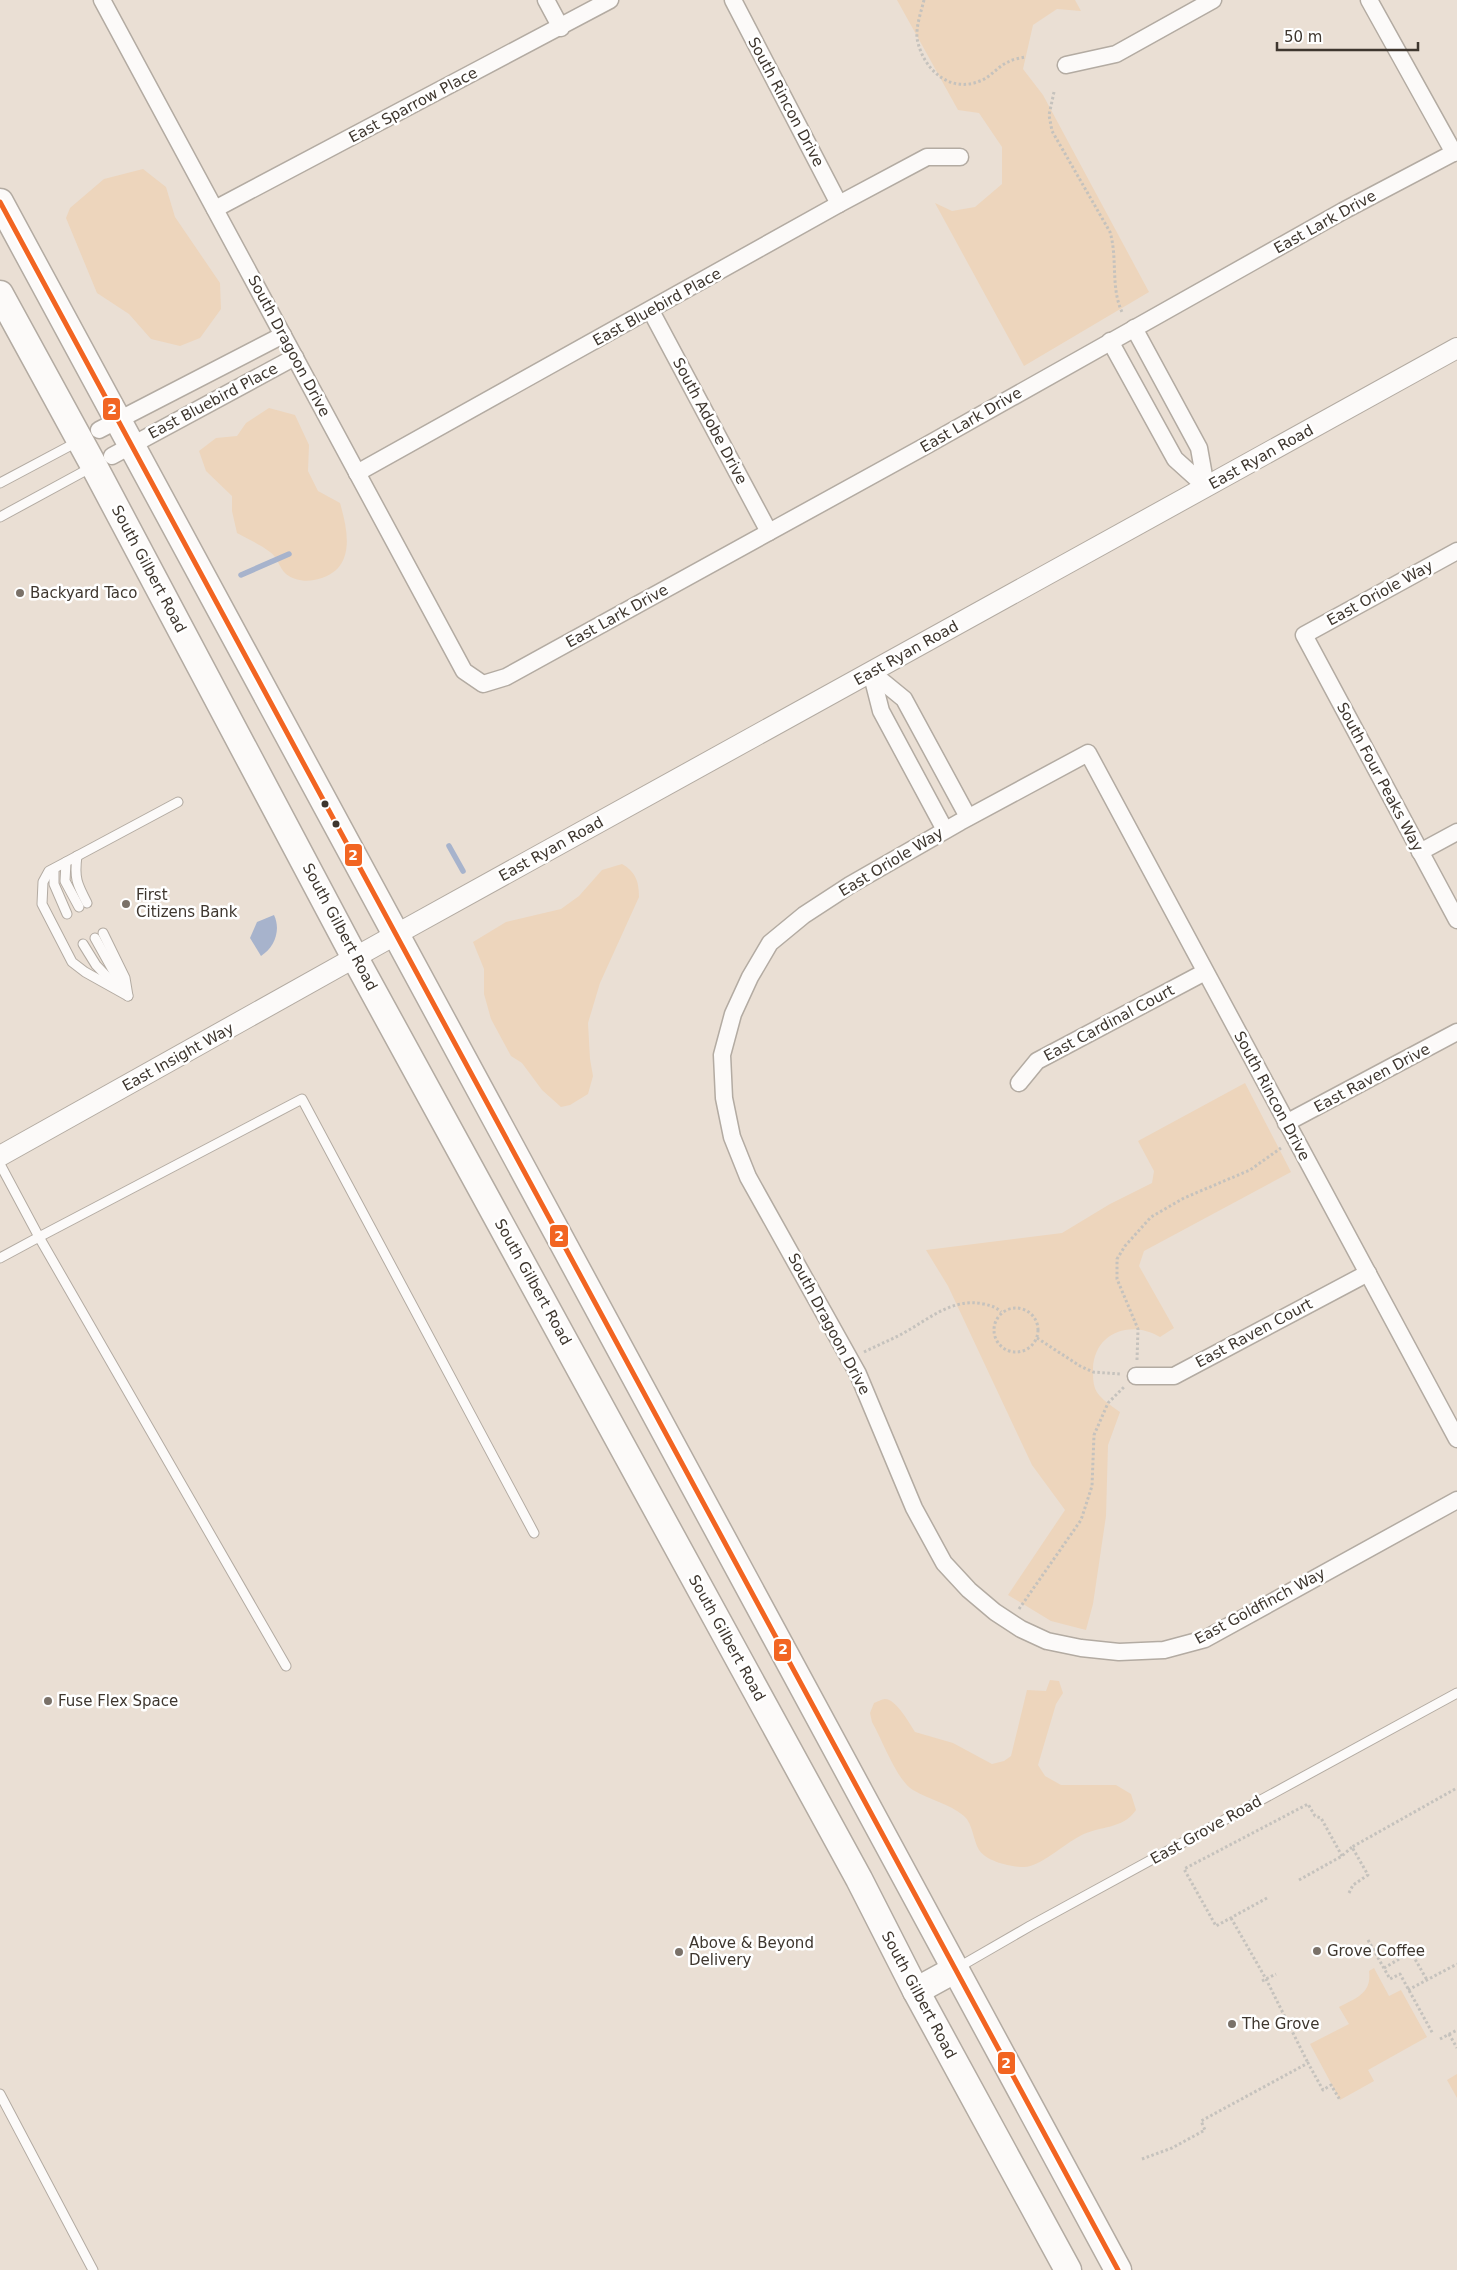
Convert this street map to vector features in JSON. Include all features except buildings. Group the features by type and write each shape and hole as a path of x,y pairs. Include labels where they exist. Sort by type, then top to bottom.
{"main road":[{"name":"South Gilbert Road","path":"0,202 95,432 355,958 859,1879 916,1991 1068,2270"},
{"name":"South Gilbert Road","path":"0,294 95,432 395,935 1118,2270"},
{"path":"916,1991 956,1969"}],"street":[{"name":"South Dragoon Drive","path":"102,0 464,671 484,684"},
{"path":"546,0 561,28"},
{"name":"East Sparrow Place","path":"215,209 561,28 610,0"},
{"name":"South Rincon Drive","path":"733,0 839,204"},
{"path":"1066,66 1116,54 1213,0"},
{"path":"1369,0 1455,152"},
{"name":"East Lark Drive","path":"484,684 506,677 1343,211 1455,152"},
{"name":"East Bluebird Place","path":"357,473 651,311 839,204 927,157 960,157"},
{"name":"South Adobe Drive","path":"651,311 769,532"},
{"path":"1134,328 1199,448 1206,487"},
{"name":"East Bluebird Place","path":"95,432 283,334"},
{"path":"1110,341 1175,459 1206,487"},
{"name":"East Ryan Road","path":"355,958 1457,348"},
{"name":"East Bluebird Place","path":"109,458 295,357"},
{"name":"East Oriole Way","path":"1304,635 1457,551"},
{"name":"South Four Peaks Way","path":"1304,635 1457,920"},
{"path":"872,672 904,699 968,818"},
{"path":"872,672 881,711 945,830"},
{"name":"South Rincon Drive","path":"1088,754 1457,1439"},
{"name":"East Oriole Way","path":"733,1014 750,977 770,943 819,905 945,830 1088,754"},
{"path":"1420,852 1457,832"},
{"name":"East Insight Way","path":"0,1156 355,958"},
{"name":"East Cardinal Court","path":"1019,1083 1037,1061 1205,972"},
{"name":"South Dragoon Drive","path":"733,1014 722,1055 724,1098 732,1137 748,1177 858,1374 914,1508 944,1563 969,1590 1016,1626"},
{"name":"East Raven Drive","path":"1286,1124 1457,1032"},
{"name":"East Raven Court","path":"1136,1376 1174,1376 1368,1273"},
{"name":"East Goldfinch Way","path":"1016,1626 1047,1641 1081,1648 1119,1652 1164,1650 1205,1639 1457,1500"}],"lane":[{"name":"East Bluebird Place","path":"0,483 95,432"},
{"name":"East Bluebird Place","path":"0,517 109,458"},
{"path":"128,996 72,962 42,904 43,882 49,871 178,802"},
{"path":"66,862 65,881 83,905 74,874 76,856"},
{"path":"54,869 54,884 67,914"},
{"path":"99,936 128,996"},
{"path":"83,944 106,977 128,996"},
{"path":"0,1258 302,1099 534,1533"},
{"path":"0,1164 39,1237 286,1666"},
{"name":"East Grove Road","path":"956,1969 1030,1926 1457,1693"},
{"path":"0,2096 93,2270"}],"path":[{"path":"924,0 917,37 928,63 939,77 952,84 968,85 989,77 1006,62 1026,57"},
{"path":"1054,92 1049,115 1052,131 1110,232 1113,242 1117,297 1123,314"},
{"path":"1016,1626 1037,1582 1081,1520 1092,1486 1094,1435 1108,1403 1136,1376 1138,1329 1117,1279 1117,1259 1151,1217 1184,1198 1250,1170 1280,1148 1296,1142"},
{"path":"850,1359 900,1335 940,1310 971,1301 996,1307 1001,1312"},
{"path":"1015,1307 1029,1312 1037,1323 1037,1338 1027,1349 1013,1352 1006,1350 995,1339 993,1332 996,1318 1001,1312 1015,1307"},
{"path":"1037,1338 1080,1366 1093,1372 1136,1376"},
{"path":"1299,1880 1342,1856 1352,1847 1457,1788"},
{"path":"1267,1898 1216,1926 1184,1869 1308,1804 1315,1816 1321,1818 1342,1856"},
{"path":"1349,1893 1354,1885 1368,1875 1352,1847"},
{"path":"1231,1918 1323,2090 1331,2085 1340,2100"},
{"path":"1368,1940 1390,1979 1400,1974 1433,2034"},
{"path":"1384,1968 1411,1952 1427,1980"},
{"path":"1408,1990 1457,1964"},
{"path":"1264,1980 1276,1974"},
{"path":"1440,2039 1457,2030"},
{"path":"1449,2034 1457,2048"},
{"path":"1142,2159 1172,2148 1205,2130 1201,2121 1308,2063"}],"shaded area":[{"path":"897,0 1075,0 1081,11 1057,9 1033,25 1023,69 1043,95 1149,292 1024,366 935,203 952,211 975,207 1002,184 1002,147 979,113 958,110"},
{"path":"143,169 166,187 175,217 220,283 221,309 200,338 180,346 151,339 129,314 97,293 66,218 70,208 104,179"},
{"path":"269,408 295,415 309,445 308,471 318,491 340,503 346,527 346,550 343,560 337,569 328,576 307,581 292,578 284,572 273,554 259,544 237,533 232,511 232,496 206,471 199,451 216,438 237,436 246,423"},
{"path":"622,864 634,874 639,897 600,983 588,1023 593,1076 588,1094 570,1105 561,1107 542,1090 522,1063 511,1056 491,1019 484,994 484,969 473,942 506,922 561,909 579,896 602,870"},
{"path":"1245,1083 1291,1172 1144,1251 1139,1266 1174,1328 1160,1337 1137,1329 1116,1333 1107,1338 1100,1346 1095,1357 1093,1373 1096,1389 1104,1400 1120,1412 1108,1445 1106,1516 1093,1604 1086,1630 1051,1621 1008,1595 1065,1510 1032,1465 948,1286 926,1250 1062,1233 1110,1204 1152,1183 1154,1171 1138,1141"},
{"path":"1050,1680 1059,1681 1063,1693 1056,1704 1038,1765 1045,1776 1061,1785 1116,1785 1131,1794 1136,1810 1124,1821 1080,1836 1045,1859 1030,1866 1007,1865 988,1858 979,1850 969,1823 964,1816 952,1808 913,1790 907,1785 890,1759 872,1722 870,1713 874,1703 884,1699 889,1700 894,1703 915,1732 953,1743 992,1764 1004,1761 1011,1756 1027,1690 1046,1691"},
{"path":"1374,1968 1389,1996 1401,1990 1427,2037 1368,2070 1374,2081 1340,2100 1310,2044 1349,2024 1339,2007 1352,2001 1366,1990 1369,1971"},
{"path":"1457,2074 1457,2098 1447,2080"}],"water":[{"path":"274,915 277,932 270,948 261,956 250,938 257,922"}],"waterway":[{"path":"241,575 289,554"},
{"path":"449,846 463,871"}],"transit line":[{"name":"2","path":"0,202 1118,2270"}],"place":[{"name":"Backyard Taco","path":"20,593"},
{"name":"First Citizens Bank","path":"126,904"},
{"name":"Fuse Flex Space","path":"48,1701"},
{"name":"Grove Coffee","path":"1317,1951"},
{"name":"Above & Beyond Delivery","path":"679,1952"},
{"name":"The Grove","path":"1232,2024"}]}
